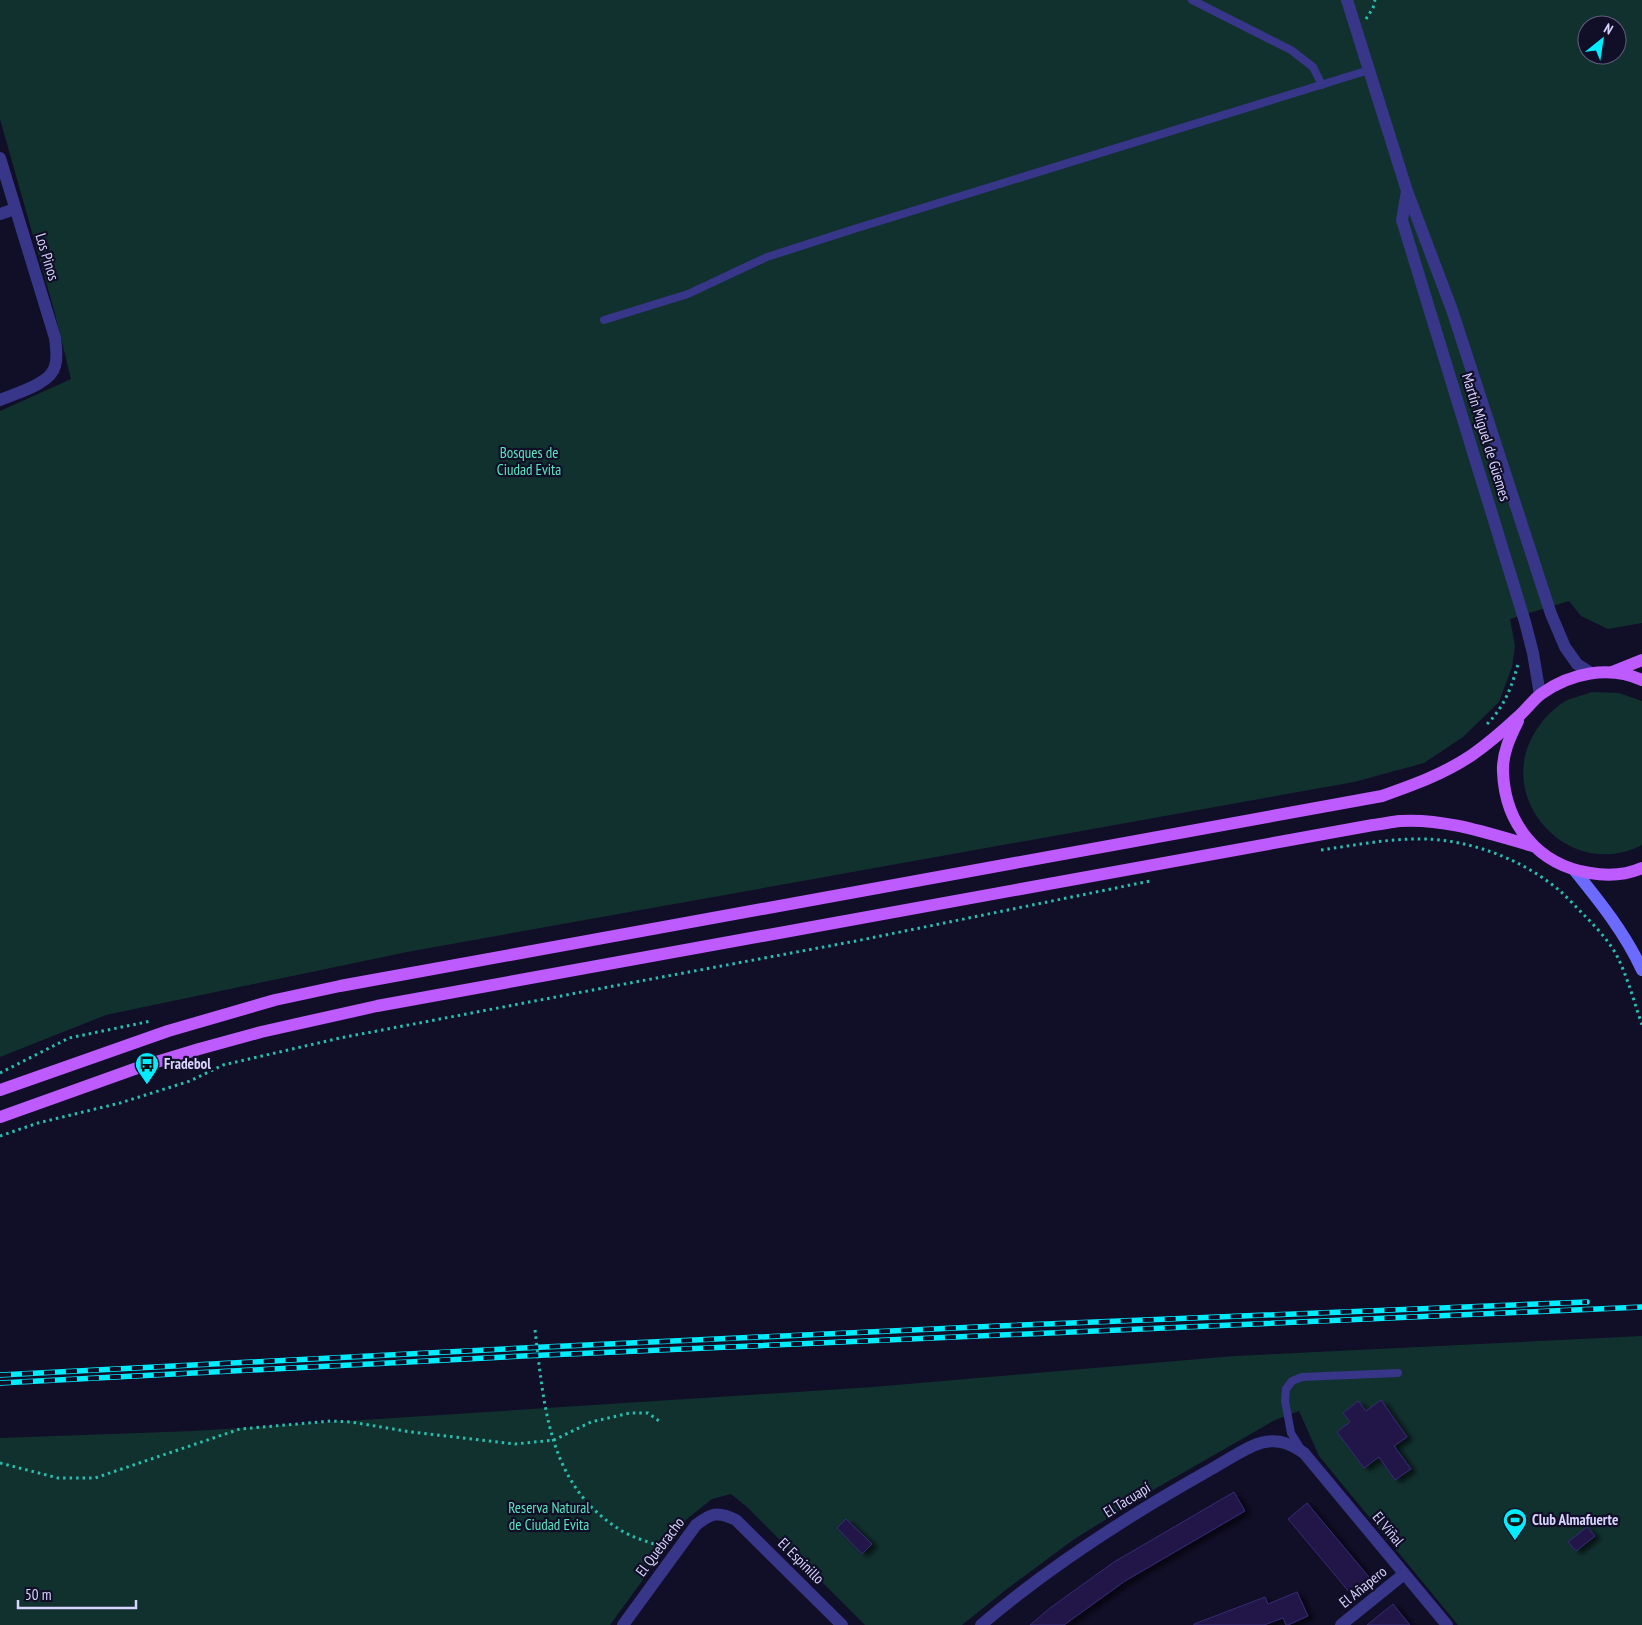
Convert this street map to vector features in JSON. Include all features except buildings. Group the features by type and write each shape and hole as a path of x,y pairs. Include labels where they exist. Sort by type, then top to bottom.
{"main road":[{"path":"1612,672 1642,660"},
{"path":"0,1090 168,1031 275,1000 340,986 1382,796 1420,783 1449,769 1496,738 1540,695 1563,680 1591,673 1612,672 1633,676 1642,680"},
{"path":"1521,715 1507,743 1503,771 1507,803 1517,826 1533,846 1555,862 1575,871 1604,876 1634,872 1642,868"},
{"path":"0,1118 140,1067 199,1049 261,1032 378,1006 1373,825 1400,821 1431,822 1462,827 1533,846"},
{"path":"1575,871 1614,921 1642,970"}],"street":[{"name":"Martín Miguel de Güemes","path":"1347,0 1407,191 1452,310 1550,614 1565,647 1578,664 1591,673"},
{"name":"Los Pinos","path":"0,158 55,338 57,356 52,374 44,381 0,400"},
{"name":"Martín Miguel de Güemes","path":"1407,191 1402,220 1526,622 1540,695"},
{"path":"0,214 15,209"},
{"name":"El Tacuapí","path":"981,1625 1014,1597 1077,1551 1160,1498 1247,1449 1264,1442 1279,1441 1292,1445 1304,1453"},
{"name":"El Viñal","path":"1304,1453 1446,1625"},
{"name":"El Quebracho","path":"623,1625 696,1525 707,1516 716,1514 727,1515 736,1520"},
{"name":"El Espinillo","path":"736,1520 842,1625"},
{"name":"El Añapero","path":"1341,1625 1404,1574"}],"lane":[{"path":"1192,0 1291,50 1312,67 1322,85"},
{"path":"604,320 688,294 776,254 1370,70"},
{"path":"1304,1453 1291,1433 1287,1416 1286,1389 1292,1381 1302,1377 1398,1373"}],"path":[{"path":"1317,851 1394,839 1428,839 1459,842 1516,862 1559,890 1599,930 1617,955 1642,1024"},
{"path":"0,1136 38,1123 120,1103 190,1081 223,1065 340,1038 619,984 856,942 1154,881"},
{"path":"535,1330 544,1403 554,1440 571,1483 590,1507 620,1530 666,1548"},
{"path":"0,1462 58,1478 95,1478 240,1429 330,1421 351,1422 411,1432 515,1444 554,1440 591,1422 630,1412 648,1413 658,1421"}],"green space":[{"name":"Bosques de Ciudad Evita","path":"0,0 1642,0 1642,623 1608,629 1581,616 1569,601 1510,619 1515,646 1512,667 1499,702 1463,737 1424,763 1354,782 407,952 106,1015 0,1057 0,411 71,379 54,310 0,119"},
{"path":"1592,692 1619,693 1642,701 1642,845 1615,854 1588,852 1565,843 1545,827 1531,806 1524,781 1525,755 1537,729 1546,717 1567,700"},
{"name":"Reserva Natural de Ciudad Evita","path":"1642,1336 1642,1625 1458,1625 1319,1456 1299,1411 1275,1420 1153,1490 1073,1540 962,1625 865,1625 747,1507 731,1494 712,1499 687,1519 610,1625 0,1625 0,1438 193,1431 873,1387 1234,1356"}],"railway":[{"path":"0,1375 998,1326 1587,1302"},
{"path":"0,1383 523,1356 1642,1307"}],"place":[{"name":"Fradebol","path":"147,1085"},
{"name":"Club Almafuerte","path":"1515,1541"}]}
